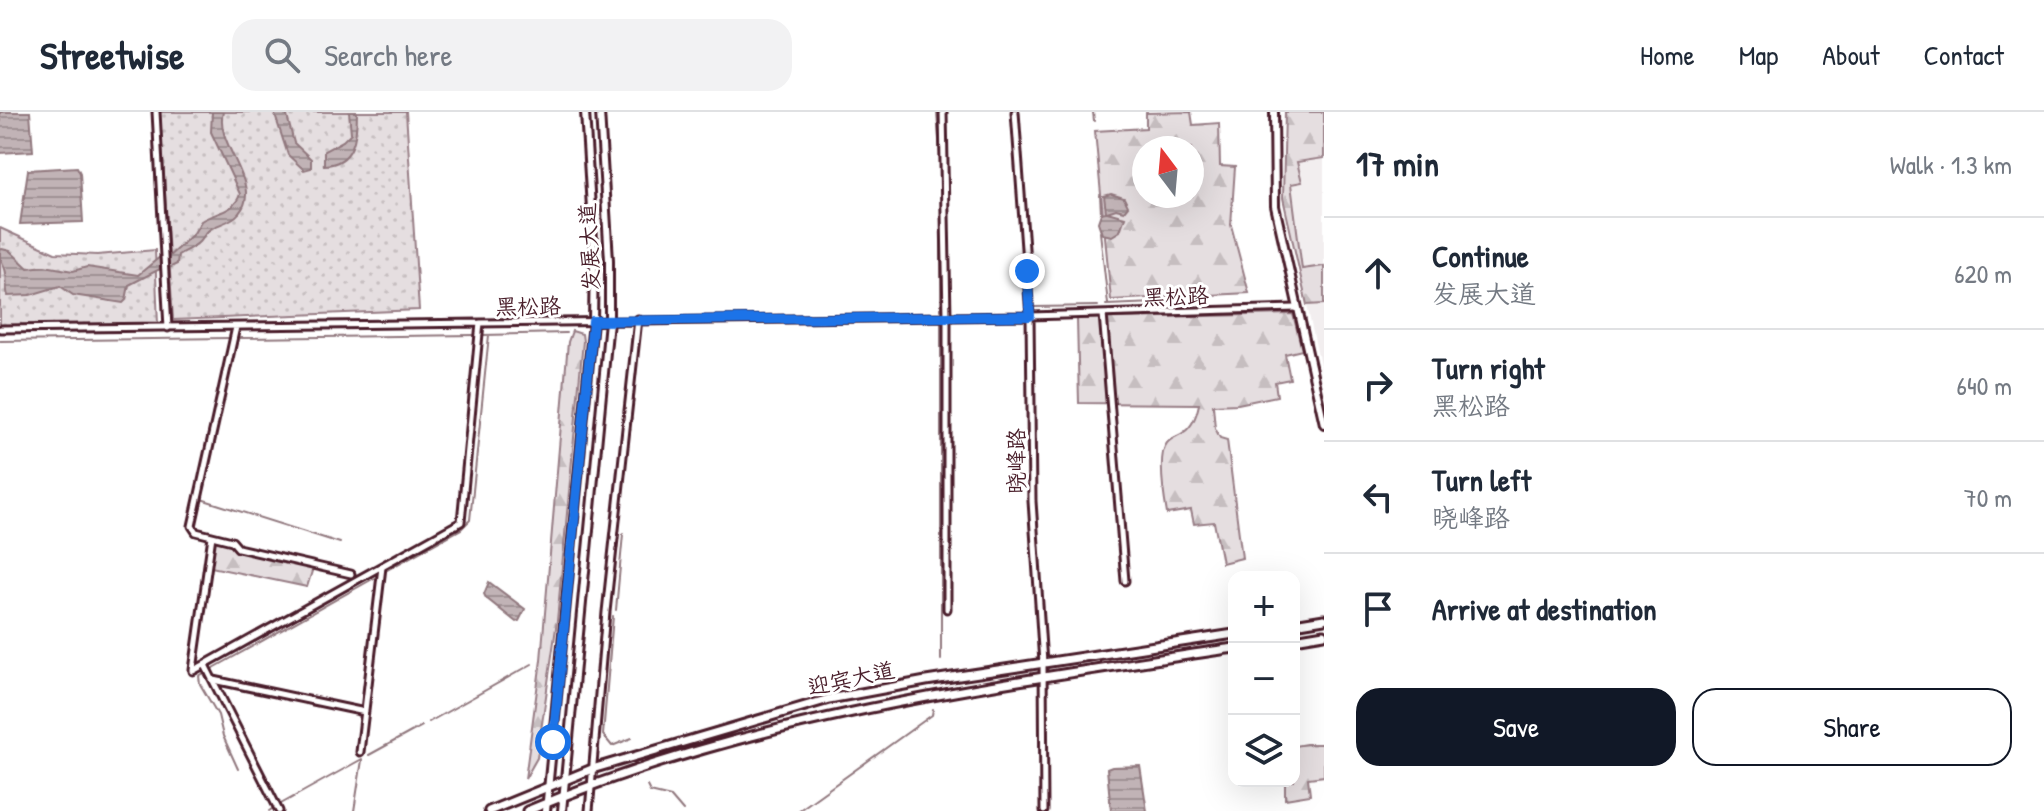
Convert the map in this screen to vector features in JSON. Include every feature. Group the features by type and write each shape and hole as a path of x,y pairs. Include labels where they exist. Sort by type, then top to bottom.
{"highway":[{"path":"1300,623 1321,621"},
{"path":"1300,638 1322,634"},
{"name":"迎宾大道","path":"489,811 592,769 829,699 1228,635"},
{"name":"迎宾大道","path":"527,811 547,807 564,796 590,786 726,743 841,713 1043,677 1228,649"}],"main road":[{"name":"发展大道","path":"547,807 593,321 585,112"},
{"name":"发展大道","path":"562,811 609,321 610,286 600,112"},
{"path":"1274,112 1275,206 1324,424"},
{"path":"594,286 602,291 610,286"},
{"path":"590,346 606,348"}],"street":[{"path":"156,112 168,328"},
{"path":"943,112 947,609"},
{"name":"晓峰路","path":"1015,112 1030,316 1032,501 1043,663 1044,811"},
{"name":"黑松路","path":"0,329 1030,316 1296,308"},
{"path":"1103,314 1125,581"},
{"path":"589,811 638,319"},
{"path":"212,536 193,671 461,522 480,323"},
{"path":"236,327 192,526 196,532 232,541 238,548 351,574"},
{"path":"360,752 382,566"},
{"path":"205,665 279,811"},
{"path":"213,680 365,712"}],"shaded area":[{"path":"0,112 30,112 33,151 0,153"},
{"path":"212,112 223,112 225,137 243,177 245,202 236,216 210,229 197,244 178,255 177,264 167,269 166,259 194,233 201,221 229,209 240,194 211,132"},
{"path":"274,112 286,112 294,143 311,159 311,168 304,170 288,155"},
{"path":"349,112 357,112 352,148 342,160 324,165 324,151 351,133"},
{"path":"1285,112 1324,112 1324,382 1283,198"},
{"path":"77,167 83,222 20,224 28,170"},
{"path":"1111,194 1124,198 1128,206 1124,211 1116,209 1107,212 1125,217 1120,231 1112,236 1102,234 1098,222 1101,213 1106,212 1104,196"},
{"path":"2,249 10,251 28,268 45,266 73,271 87,267 138,275 161,256 162,268 129,285 123,303 73,295 60,286 30,295 8,296 6,272 0,256"},
{"path":"489,582 525,609 519,621 516,622 486,598 484,594"},
{"path":"1140,766 1147,811 1111,811 1107,769"}],"green space":[{"path":"160,112 406,112 419,310 173,320"},
{"path":"1191,112 1193,125 1219,123 1220,166 1235,167 1231,225 1249,293 1111,300 1095,131 1146,128 1146,113"},
{"path":"1285,112 1324,112 1324,158 1297,162 1302,182 1291,184 1302,269 1324,266 1324,304 1307,305 1283,198"},
{"path":"0,228 55,253 97,255 155,250 158,325 0,327"},
{"path":"1293,314 1302,350 1285,354 1290,379 1275,382 1277,396 1238,404 1213,405 1215,428 1220,438 1227,440 1242,558 1222,563 1214,522 1194,524 1191,510 1167,514 1164,497 1164,449 1169,441 1190,426 1199,404 1079,403 1077,319"},
{"path":"572,331 582,334 583,341 557,621 537,758 525,779 541,660 568,342"},
{"path":"214,540 230,544 237,551 313,568 307,587 211,567"},
{"path":"1324,744 1324,776 1308,778 1310,795 1285,799 1285,787 1300,787 1300,745"}],"waterway":[{"path":"937,112 941,168 941,310"},
{"path":"1093,112 1094,121"},
{"path":"1100,195 1101,213"},
{"path":"1100,232 1108,304"},
{"path":"1106,305 1207,301"},
{"path":"1034,307 1098,306"},
{"path":"941,318 941,660"},
{"path":"483,335 566,333"},
{"path":"237,338 475,335"},
{"path":"385,571 461,529 470,520 489,335"},
{"path":"0,341 229,338"},
{"path":"201,499 340,543"},
{"path":"616,610 623,534"},
{"path":"212,669 378,576"},
{"path":"613,616 603,735 612,746 632,738"},
{"path":"429,722 532,664"},
{"path":"204,673 199,676 200,684 218,715 223,736 238,769"},
{"path":"798,811 932,715 933,709"},
{"path":"369,755 422,726"},
{"path":"279,805 362,759"},
{"path":"354,811 362,760"},
{"path":"647,786 650,792 671,797 683,811"}],"route":[{"path":"553,742 593,321 1030,316 1027,271"}]}
